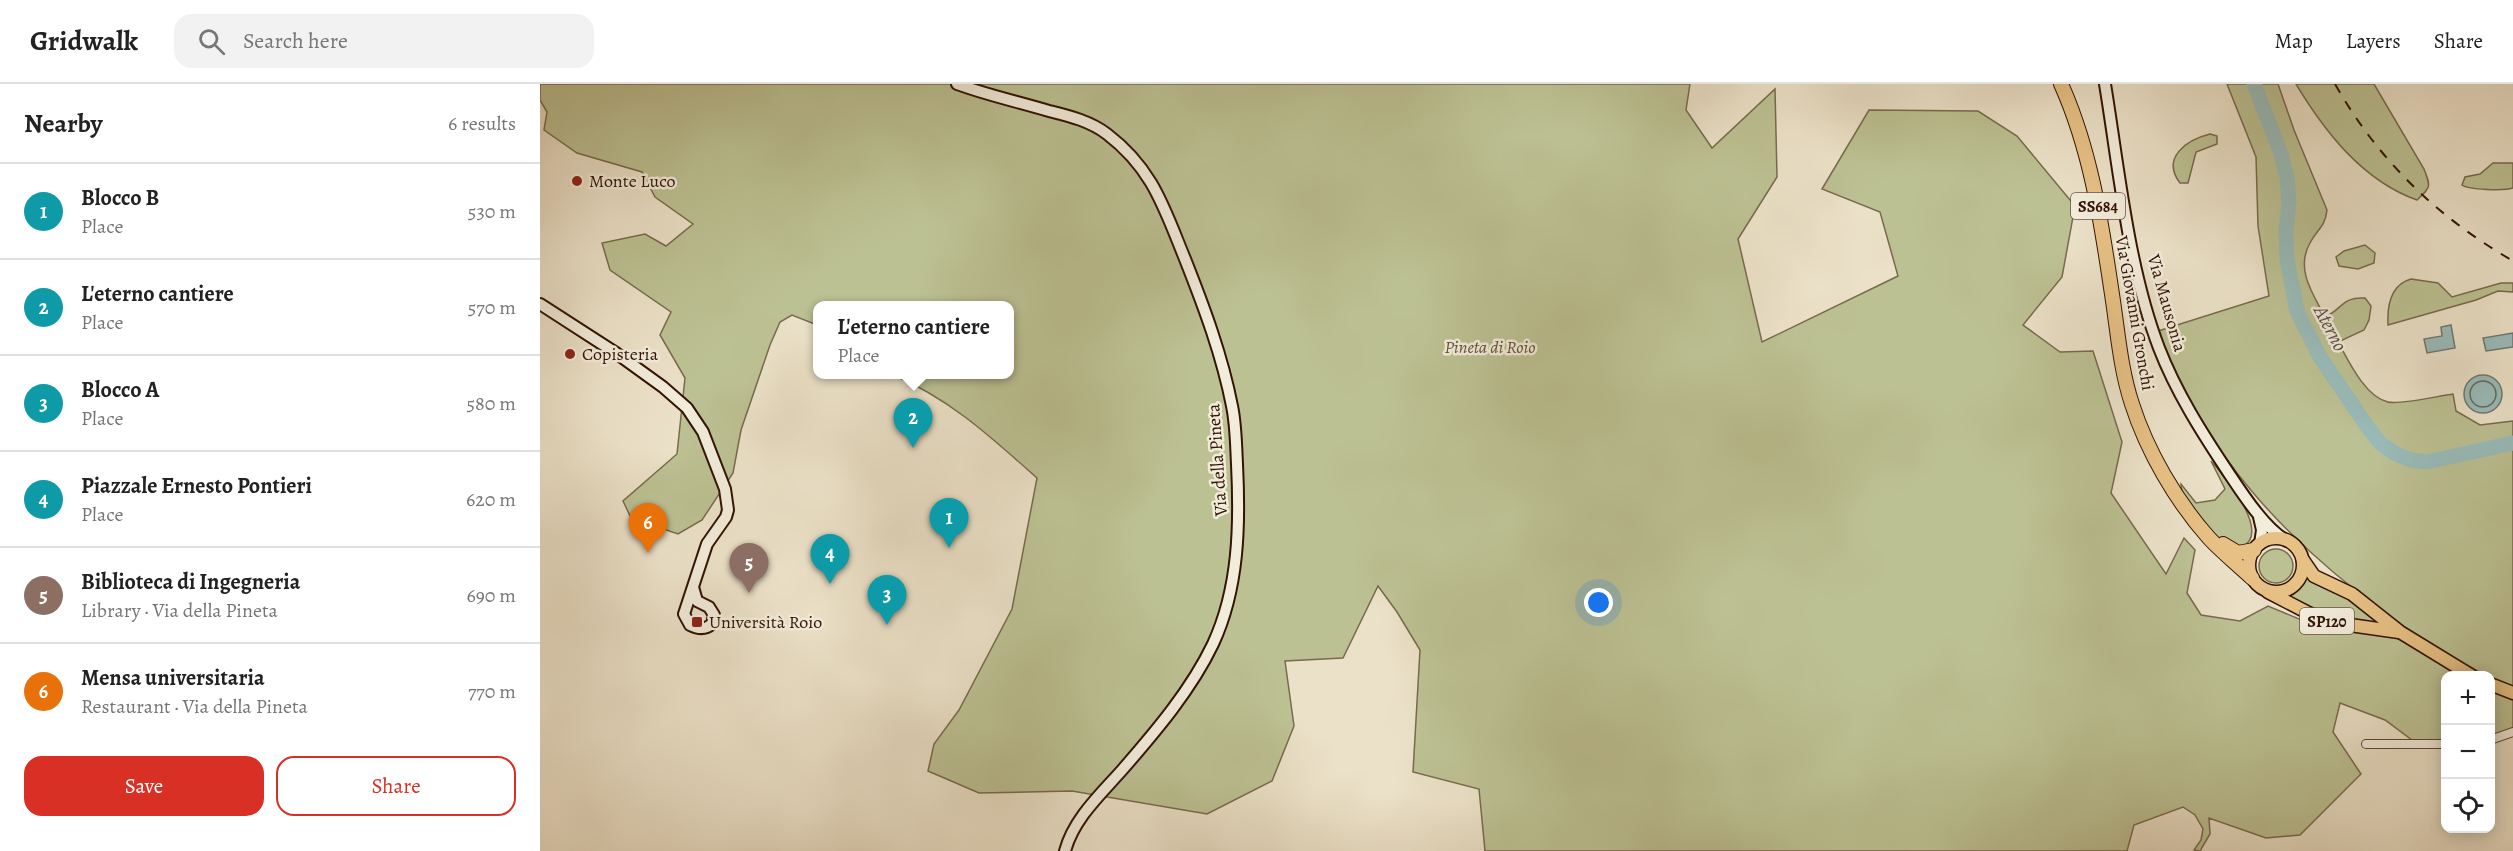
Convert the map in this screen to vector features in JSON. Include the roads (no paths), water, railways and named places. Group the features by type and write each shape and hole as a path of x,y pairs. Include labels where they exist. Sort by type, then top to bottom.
{"highway":[{"name":"Via Giovanni Gronchi","path":"2061,84 2080,134 2093,183 2129,395 2151,449 2184,504 2207,536 2257,583"},
{"name":"Via Giovanni Gronchi","path":"2184,504 2210,533 2228,548 2241,553 2257,547"}],"main road":[{"name":"Via della Pineta","path":"957,84 1084,121 1106,133 1146,173 1158,192 1208,316 1234,423 1238,489 1237,548 1225,614 1212,645 1193,679 1143,745 1077,822 1065,851"},
{"name":"Via Mausonia","path":"2105,84 2137,269 2158,346 2176,385 2209,443 2254,508 2273,531 2287,541"},
{"path":"540,304 616,353 663,387 687,408 703,432 725,489 728,510 724,520 709,538 684,614 686,622 703,629 712,624 714,615 694,597 693,587"},
{"name":"Via Mausonia","path":"2254,508 2262,525 2257,547"},
{"path":"2273,539 2287,541 2297,548 2303,560 2302,576 2292,588 2276,592 2257,583 2249,564 2257,547 2273,539"},
{"name":"SP120","path":"2303,560 2306,568 2314,576 2352,594 2400,632 2465,671"},
{"name":"SP120","path":"2257,583 2278,599 2318,618 2400,632"},
{"path":"686,608 696,603 703,604"},
{"path":"2495,686 2513,693"}],"street":[{"path":"2495,738 2513,732"},
{"path":"2366,744 2441,744"}],"water":[{"path":"2451,325 2455,348 2427,353 2424,339 2442,336 2441,327"},
{"path":"2513,333 2513,347 2486,351 2483,338"},
{"path":"2483,375 2490,376 2496,381 2501,387 2501,401 2496,407 2490,412 2483,413 2476,412 2470,407 2465,401 2464,394 2465,387 2470,381 2476,376"}],"waterway":[{"name":"Aterno","path":"2254,84 2281,154 2287,178 2289,201 2286,232 2287,260 2297,311 2320,357 2369,429 2381,444 2396,454 2411,460 2427,462 2513,443"}],"railway":[{"path":"2335,84 2370,138 2412,184 2459,225 2513,261"}],"place":[{"name":"Monte Luco","path":"577,181"},
{"name":"Copisteria","path":"570,354"},
{"name":"L'eterno cantiere","path":"913,448"},
{"name":"Blocco B","path":"949,548"},
{"name":"Mensa universitaria","path":"648,553"},
{"name":"Piazzale Ernesto Pontieri","path":"830,584"},
{"name":"Biblioteca di Ingegneria","path":"749,593"},
{"name":"Università Roio","path":"697,622"},
{"name":"Blocco A","path":"887,625"}],"park label":[{"name":"Pineta di Roio","path":"1490,347"}]}
